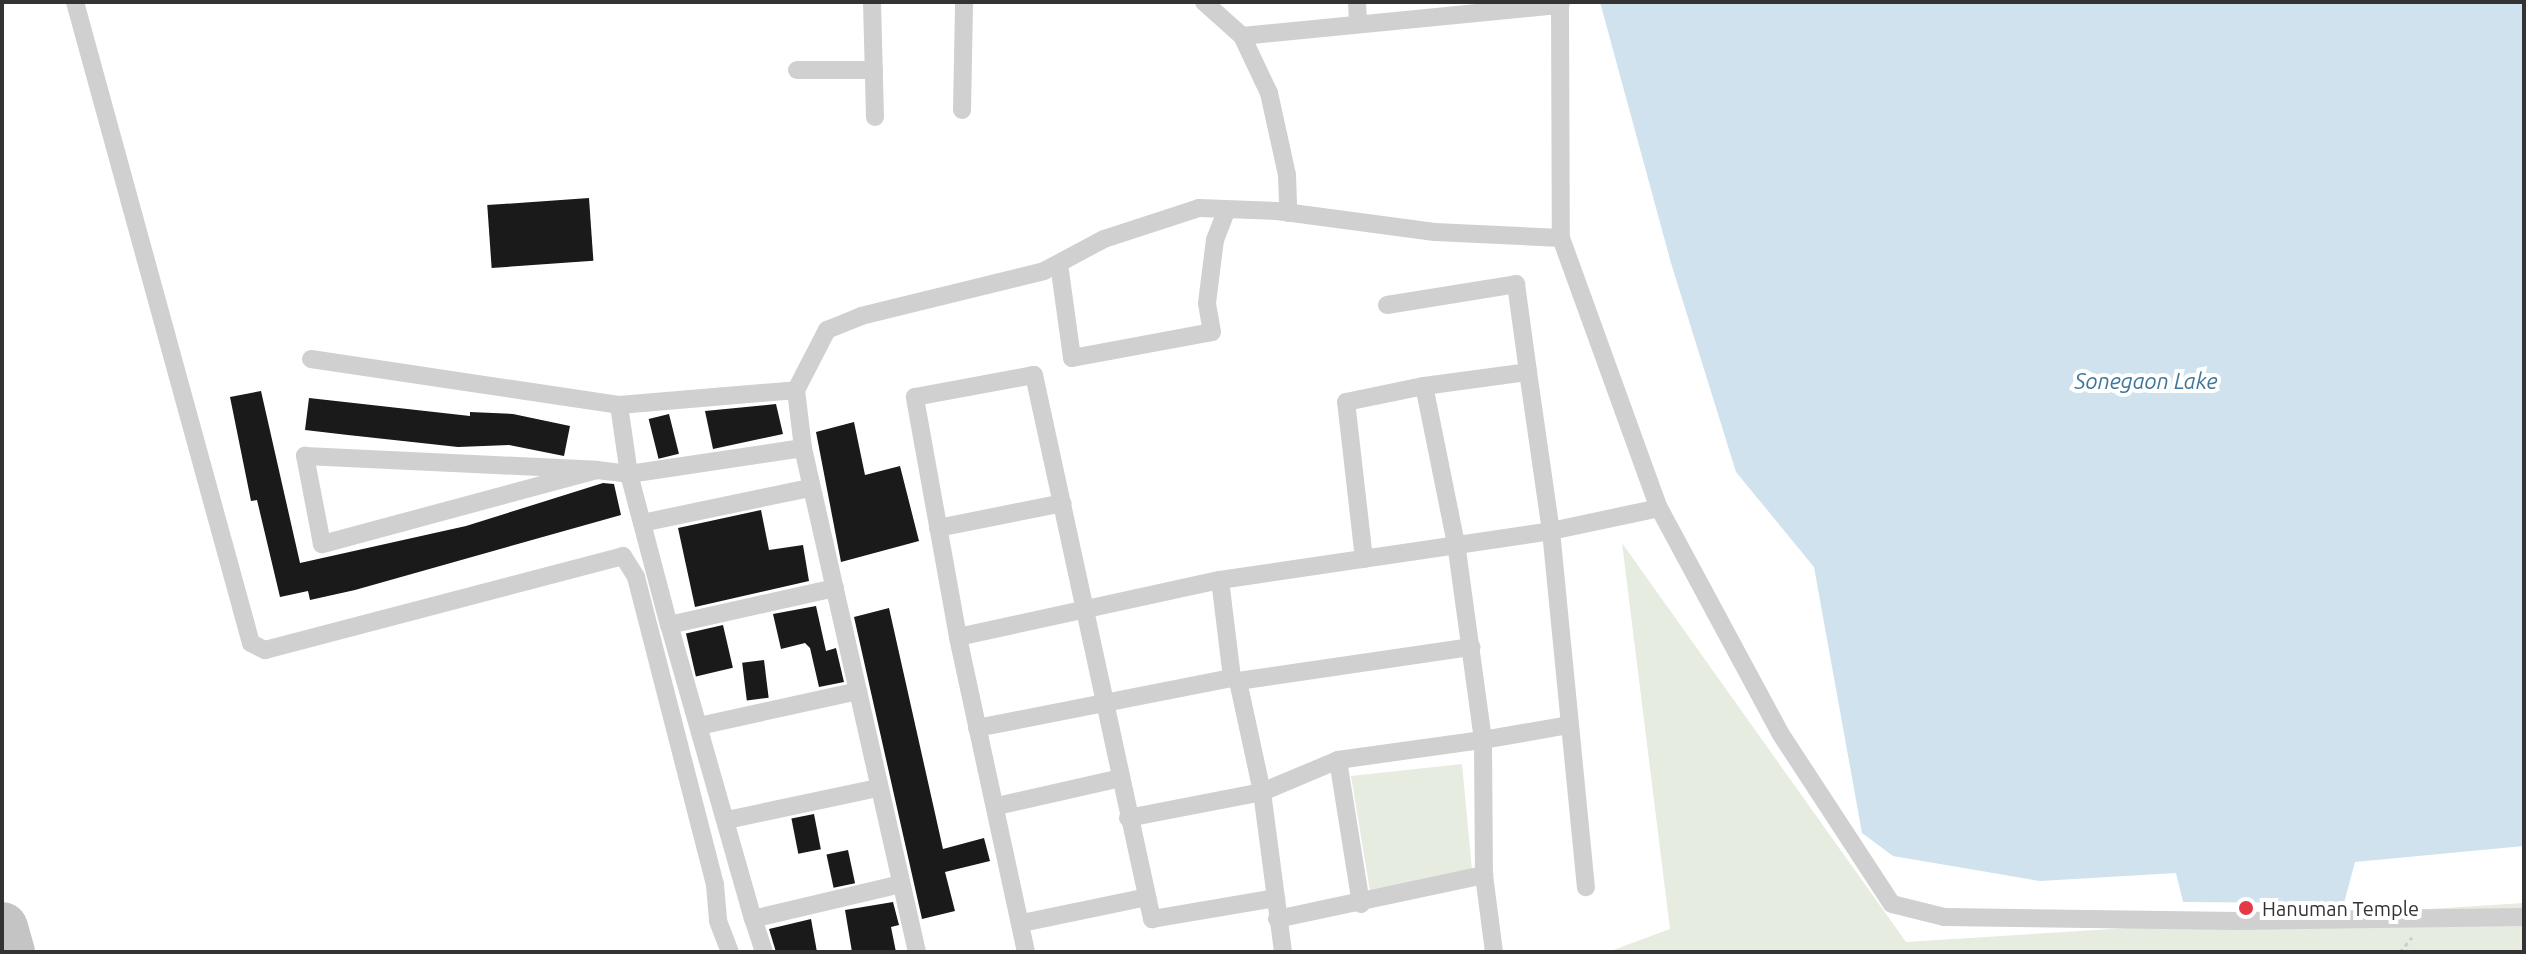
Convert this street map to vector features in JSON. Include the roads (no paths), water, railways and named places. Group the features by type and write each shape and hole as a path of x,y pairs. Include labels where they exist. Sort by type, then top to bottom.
{"street":[{"path":"75,2 251,643 265,650 623,556 636,577 715,885 718,921 730,952"},
{"path":"872,2 875,117"},
{"path":"962,110 964,2"},
{"path":"1204,2 1242,36 1269,93 1287,175 1288,213"},
{"path":"1357,2 1358,24"},
{"path":"1242,36 1560,3 1561,238 1659,508 1780,733 1892,904 1944,917 2239,921 2524,917"},
{"path":"797,70 874,70"},
{"path":"917,952 803,448 796,390 827,330 861,316 1059,264 1104,239 1185,213 1227,209 1288,213 1435,232 1561,238"},
{"path":"1059,264 1072,358 1212,332 1207,303 1215,240 1227,209"},
{"path":"1387,305 1516,284 1551,531 1586,887"},
{"path":"311,359 619,405 796,390"},
{"path":"1364,559 1346,402 1424,386 1528,372"},
{"path":"1026,952 997,806 958,637 915,397 1034,375 1152,919 1276,898"},
{"path":"1424,386 1456,544 1472,647 1483,740 1484,875 1494,952"},
{"path":"619,405 629,474 669,625 764,952"},
{"path":"597,470 322,544 305,456 597,470 629,474 803,448"},
{"path":"642,523 810,488"},
{"path":"938,528 1063,503"},
{"path":"958,637 1220,580 1551,531 1659,508"},
{"path":"1220,580 1235,680 1262,792 1283,952"},
{"path":"669,625 835,588"},
{"path":"977,728 1235,680 1472,647"},
{"path":"699,726 858,691"},
{"path":"1128,818 1262,792 1338,760 1569,725"},
{"path":"1338,760 1361,904"},
{"path":"997,806 1121,778"},
{"path":"727,820 878,788"},
{"path":"1277,919 1361,904 1484,875"},
{"path":"753,919 901,884"},
{"path":"1022,923 1147,897"}],"water":[{"name":"Sonegaon Lake","path":"1600,2 2524,2 2524,846 2355,862 2344,903 2183,902 2176,873 2040,881 1893,856 1862,833 1814,567 1736,472 1671,263"}],"place":[{"name":"Hanuman Temple","path":"2246,908"}]}
